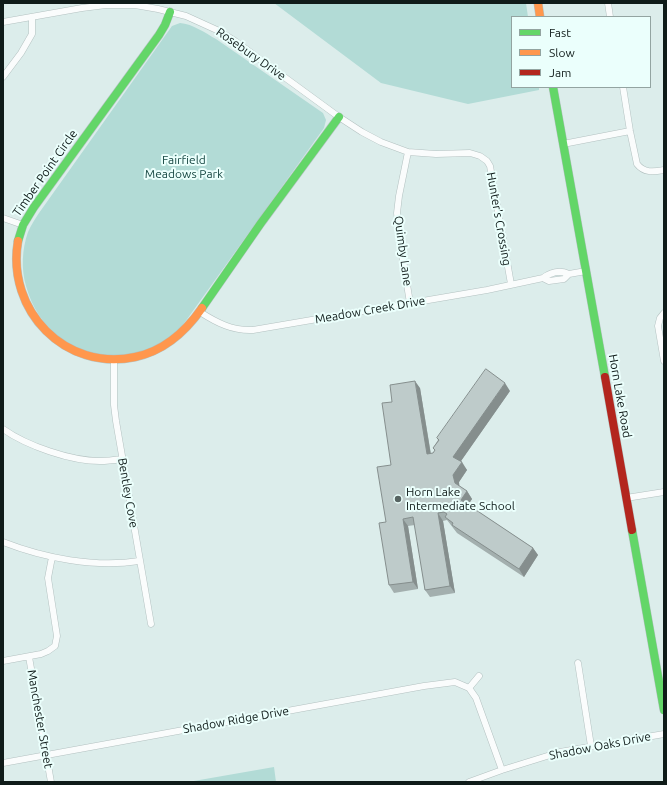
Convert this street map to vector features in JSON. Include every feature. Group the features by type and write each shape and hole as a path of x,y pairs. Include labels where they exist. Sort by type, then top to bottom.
{"street":[{"path":"538,3 540,16"},
{"path":"608,3 610,16"},
{"name":"Rosebury Drive","path":"3,22 106,5 148,7 192,18 219,31 235,41 339,117 381,142 408,152 436,154 470,153 482,157"},
{"name":"Timber Point Circle","path":"170,12 159,35 34,207 23,225 17,260 17,275 25,302 35,320 56,341 74,352 114,361 139,356 159,348 175,338 200,312 235,260 339,117"},
{"path":"3,77 21,53 32,34 32,17"},
{"name":"Horn Lake Road","path":"553,88 664,710"},
{"path":"622,88 637,164 643,169 653,172 664,170"},
{"path":"563,144 630,131"},
{"name":"Quimby Lane","path":"408,152 397,213 410,303"},
{"name":"Hunter's Crossing","path":"482,157 488,161 490,166 511,284"},
{"path":"3,218 23,225"},
{"name":"Meadow Creek Drive","path":"200,312 226,326 244,331 487,290 543,278 549,281 564,279 569,274 586,272"},
{"path":"663,314 658,321 658,326 664,360"},
{"name":"Bentley Cove","path":"114,361 114,405 139,561 151,624"},
{"path":"3,430 33,446 68,456 100,461 122,459"},
{"path":"626,498 664,492"},
{"path":"3,542 52,557 93,562 120,563 139,561"},
{"path":"3,662 29,657 48,651 55,646 57,636 48,578 52,557"},
{"name":"Manchester Street","path":"29,657 51,782"},
{"path":"578,663 591,746"},
{"path":"479,676 469,688 476,698 502,770"},
{"name":"Shadow Ridge Drive","path":"3,763 424,686 455,682 469,688"},
{"name":"Shadow Oaks Drive","path":"469,782 553,753 664,734"}],"green space":[{"path":"274,3 526,3 528,16 511,16 511,88 539,88 539,90 468,104 381,83"},
{"name":"Fairfield Meadows Park","path":"180,23 194,27 216,39 323,113 326,120 324,128 180,329 159,345 136,354 113,356 90,353 69,344 51,329 36,310 26,286 23,273 23,252 26,239 30,227 39,213 172,26"},
{"path":"274,767 276,782 188,782"}],"building":[{"path":"486,369 505,383 453,457 462,462 453,475 455,483 467,491 461,500 533,548 519,569 452,525 453,523 445,517 447,514 444,512 438,513 450,586 425,590 413,517 403,519 413,582 389,585 379,523 386,522 377,467 391,465 382,403 392,402 390,385 415,381 427,454 433,453 435,450 433,448 439,440 437,438"}],"traffic: fast":[{"path":"18,241 23,225 34,207 159,35 170,12"},
{"path":"553,88 605,377"},
{"path":"202,308 261,223 339,117"},
{"path":"632,530 664,710"}],"traffic: slow":[{"path":"538,3 540,16"},
{"path":"18,241 17,267 22,291 32,312 46,331 64,345 86,355 110,359 135,357 146,354 165,345 173,339 189,325 202,308"}],"traffic: jam":[{"path":"605,377 632,530"}],"place":[{"name":"Horn Lake Intermediate School","path":"398,499"}]}
